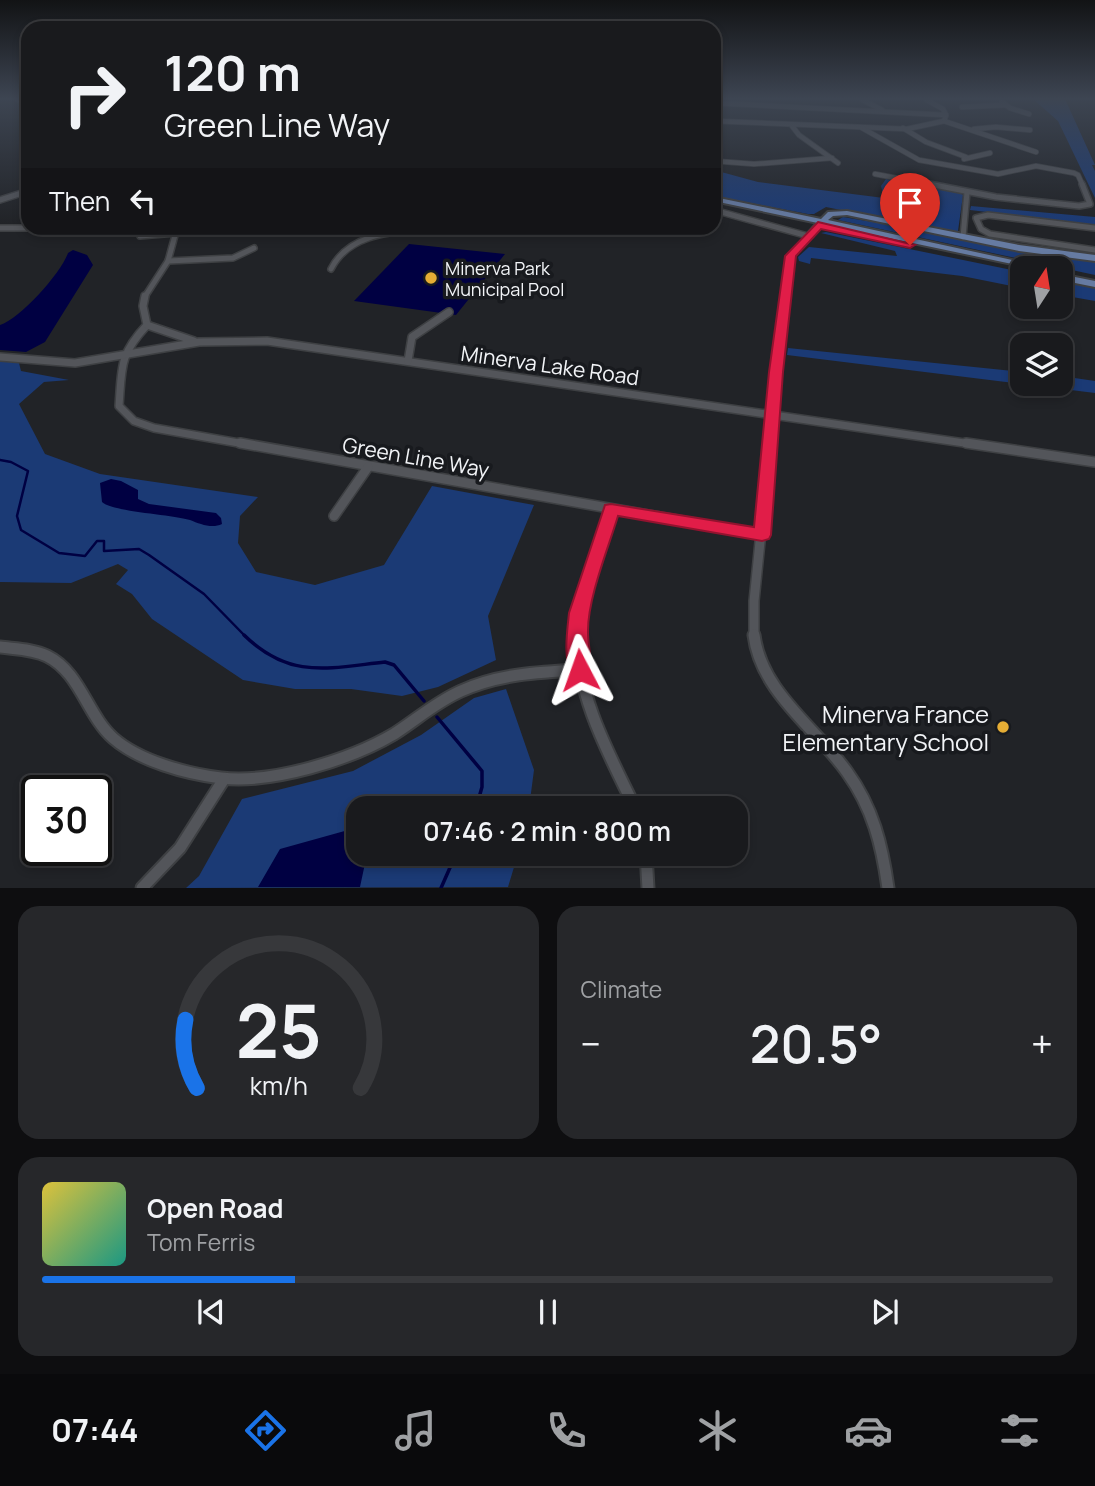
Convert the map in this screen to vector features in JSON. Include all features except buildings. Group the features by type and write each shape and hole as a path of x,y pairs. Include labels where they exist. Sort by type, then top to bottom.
{"main road":[{"path":"721,202 1010,261"},
{"path":"721,203 1010,266"},
{"path":"821,223 831,214 847,213 1055,254 1095,257"},
{"path":"1073,274 1095,278"},
{"path":"1073,280 1095,284"}],"street":[{"path":"806,140 838,163"},
{"path":"876,174 967,192 1064,205 1090,204 1078,175 1065,170 1036,166 998,174 917,160 883,140"},
{"path":"923,140 967,157 990,153"},
{"path":"1004,140 1036,152"},
{"path":"960,164 967,157"},
{"path":"721,162 754,164 832,159"},
{"path":"963,237 967,192"},
{"path":"0,200 21,193"},
{"path":"721,212 808,236"},
{"path":"1095,228 976,216 978,223 990,234 1095,250"},
{"path":"821,223 790,256 752,626 758,661 780,694 848,770 870,806 886,854 888,887"},
{"path":"0,228 21,228"},
{"path":"977,240 990,234"},
{"path":"140,236 146,235"},
{"path":"147,325 143,302 149,285 168,261 175,235"},
{"path":"331,269 339,254 355,245 387,235"},
{"path":"1052,244 1055,254"},
{"path":"168,261 233,258 254,248"},
{"path":"408,361 412,337 449,312"},
{"path":"147,325 199,342"},
{"path":"123,357 132,341 147,325"},
{"name":"Minerva Lake Road","path":"0,357 75,363 199,342 267,341 1095,462"},
{"name":"Green Line Way","path":"123,357 119,406 134,421 154,428 762,535"},
{"path":"334,516 368,467"},
{"path":"611,509 577,631 580,670 602,736 630,796"},
{"path":"0,647 48,657 62,666 113,739 156,760 225,779 265,776 345,758 384,739 461,690 484,682 528,672 580,670"},
{"path":"142,887 180,848 225,779"},
{"path":"647,866 648,887"}],"shaded area":[{"path":"1067,140 1084,140 1095,165 1092,165 1095,171 1095,198"},
{"path":"721,172 758,182 884,198 881,186 886,179 963,195 958,231 950,232 826,207 814,214 721,197"},
{"path":"971,206 1095,217 1095,225 970,210"},
{"path":"843,217 1095,259 1095,275 1073,270 1073,256 1010,257 838,220"},
{"path":"821,233 1010,270 1010,286 962,276 811,258 810,264 799,261 798,257 809,247 897,256 895,251"},
{"name":"Minerva Park Municipal Pool","path":"409,244 505,254 456,315 354,301"},
{"path":"73,250 87,255 93,265 45,342 26,352 0,350 0,325 18,314 39,294 68,253"},
{"path":"1073,283 1095,287 1095,301 1073,297"},
{"path":"788,348 1010,371 1010,383 787,355"},
{"path":"0,360 19,363 21,371 69,380 44,382 19,404 45,454 100,474 258,497 240,516 238,543 256,572 315,585 384,565 432,486 534,505 488,616 496,660 438,687 402,696 351,689 295,689 243,680 152,619 132,594 116,584 128,570 118,564 71,583 0,582"},
{"path":"1073,378 1095,381 1095,393 1073,390"},
{"path":"111,479 138,490 138,499 149,504 216,513 222,524 206,525 108,505 102,502 100,483"},
{"path":"506,689 534,770 531,796 346,796 346,866 514,866 508,887 186,888 199,876 242,799 353,771 421,735 474,698"},
{"path":"346,831 346,866 364,866 360,887 258,887 280,849"}],"waterway":[{"path":"0,460 11,462 28,471 17,516 21,530 59,553 85,556 97,541 104,541 104,551 139,549 204,594 244,635"},
{"path":"244,635 261,649 294,665 311,668 385,662 394,665 424,701"},
{"path":"437,717 482,771 479,796"},
{"path":"441,888 451,866"}],"place":[{"name":"Minerva Park Municipal Pool","path":"431,278"},
{"name":"Minerva France Elementary School","path":"1003,727"}],"route":[{"path":"580,670 577,631 580,613 611,509 762,535 776,372 790,256 818,225 910,245"}]}
